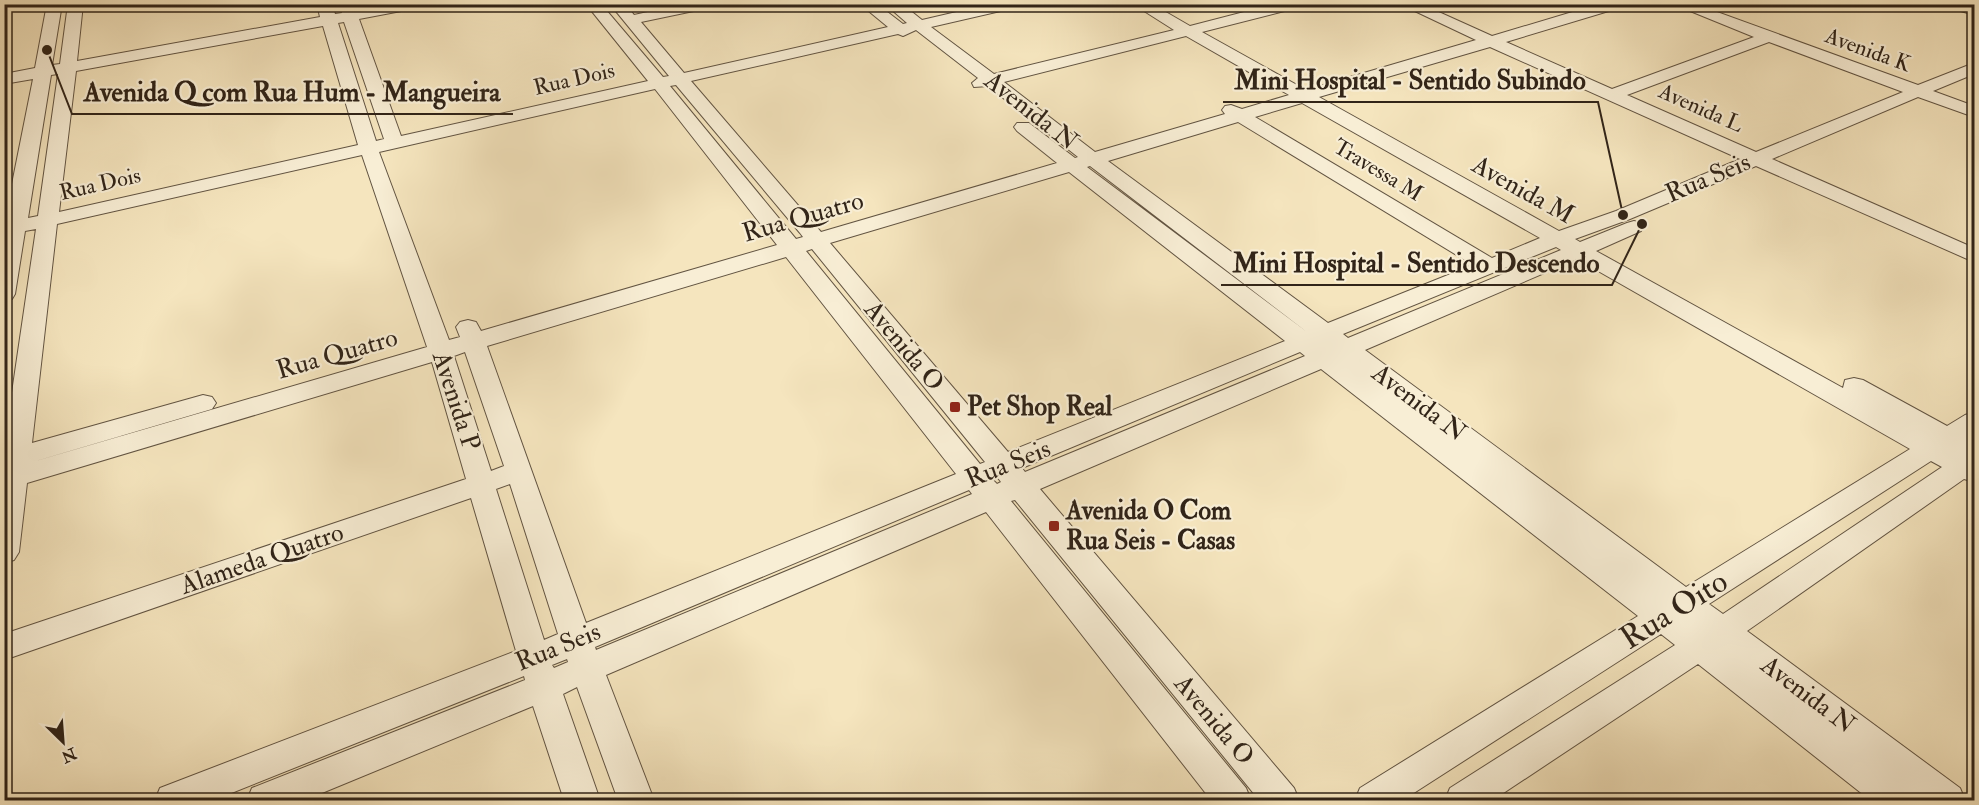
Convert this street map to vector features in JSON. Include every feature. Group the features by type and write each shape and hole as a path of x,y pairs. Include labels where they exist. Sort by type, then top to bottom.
{"street":[{"path":"4,294 10,224 34,124 55,4"},
{"path":"4,552 10,468 76,4"},
{"path":"4,79 68,71 327,13 417,4"},
{"name":"Avenida O","path":"593,4 667,78 799,239 1012,476 1281,801"},
{"path":"623,12 708,4"},
{"name":"Avenida N","path":"867,4 904,20 1076,158 1712,639 1947,801"},
{"name":"Rua Dois","path":"10,224 667,78 978,4"},
{"name":"Rua Dois","path":"904,20 1013,4"},
{"name":"Avenida M","path":"1140,4 1195,30 1961,456"},
{"name":"Avenida M","path":"1160,4 1195,30"},
{"path":"981,83 1295,4"},
{"name":"Avenida L","path":"1407,4 1490,37 1773,160 1974,242"},
{"name":"Avenida L","path":"1427,4 1490,37"},
{"name":"Rua Quatro","path":"1490,37 1581,4"},
{"name":"Rua Quatro","path":"10,468 1490,37 1617,4"},
{"name":"Avenida K","path":"1680,4 1768,37 1934,93 1974,103"},
{"name":"Avenida K","path":"1703,4 1934,93 1974,112"},
{"path":"1953,4 1974,11"},
{"path":"348,11 392,139"},
{"name":"Avenida O","path":"623,12 667,78"},
{"name":"Avenida P","path":"327,13 368,144 438,344 483,484 539,672 582,801"},
{"path":"1618,92 1768,37"},
{"name":"Rua Seis","path":"1934,93 1974,68"},
{"path":"346,75 369,71"},
{"path":"4,86 43,75"},
{"name":"Rua Seis","path":"173,801 539,672 1934,93 1974,83"},
{"name":"Travessa M","path":"1234,111 1490,267"},
{"path":"34,124 60,119"},
{"name":"Avenida L","path":"1773,160 1974,256"},
{"name":"Avenida O","path":"799,239 982,489 1233,801"},
{"name":"Rua Seis","path":"1324,345 1490,267 1575,242"},
{"name":"Avenida P","path":"470,334 581,655 636,801"},
{"name":"Rua Oito","path":"1463,801 1712,639 1961,456 1974,421"},
{"name":"Rua Oito","path":"1373,801 1674,610 1961,456"},
{"name":"Alameda Quatro","path":"4,647 519,471"},
{"name":"Avenida N","path":"1712,639 1897,801"},
{"name":"Rua Seis","path":"266,801 539,672"}],"place":[{"name":"Avenida Q com Rua Hum - Mangueira","path":"47,50"},
{"name":"Mini Hospital - Sentido Subindo","path":"1623,215"},
{"name":"Mini Hospital - Sentido Descendo","path":"1642,224"},
{"name":"Pet Shop Real","path":"955,407"},
{"name":"Avenida O Com Rua Seis - Casas","path":"1054,526"}]}
